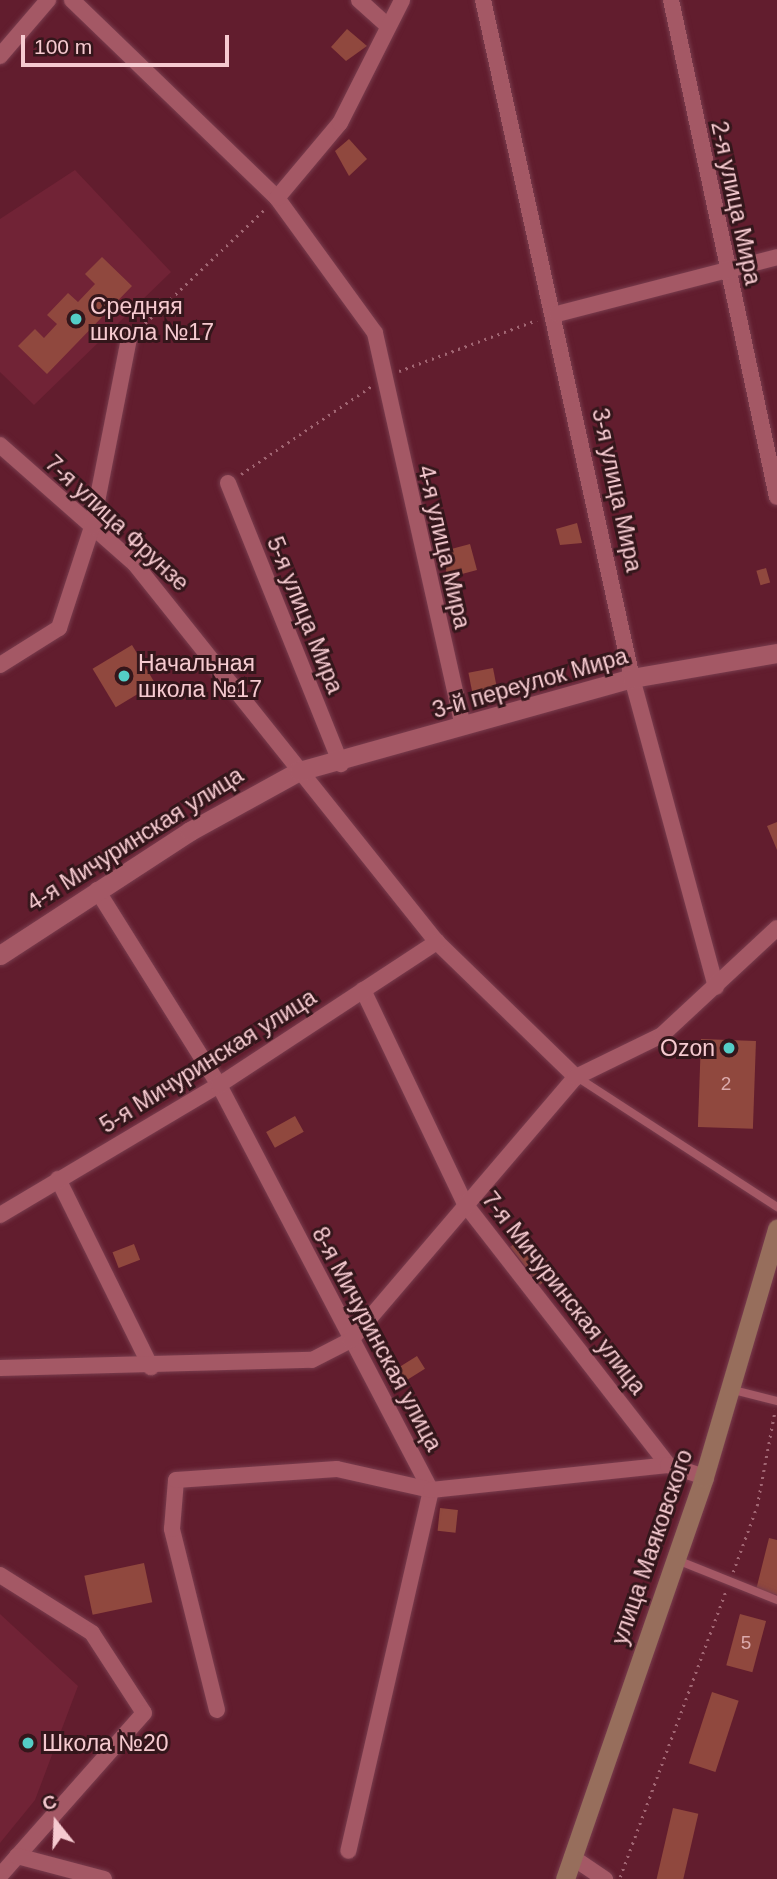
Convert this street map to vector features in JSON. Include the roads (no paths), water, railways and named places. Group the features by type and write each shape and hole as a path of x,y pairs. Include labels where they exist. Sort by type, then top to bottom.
{"main road":[{"name":"улица Маяковского","path":"565,1879 704,1477 777,1229"}],"street":[{"path":"0,56 48,0"},
{"name":"4-я улица Мира","path":"72,0 277,198 375,333 382,379 463,726"},
{"path":"359,0 386,24"},
{"path":"277,198 340,123 386,24 402,0"},
{"name":"3-я улица Мира","path":"483,0 557,314 632,678 716,987"},
{"name":"2-я улица Мира","path":"671,0 726,269 777,496"},
{"path":"557,314 777,257"},
{"path":"0,665 59,628 92,527 129,339"},
{"name":"7-я улица Фрунзе","path":"0,445 92,527 177,611 299,771 437,942 576,1077"},
{"name":"5-я улица Мира","path":"228,484 341,764"},
{"name":"3-й переулок Мира","path":"299,771 341,764 632,678 777,653"},
{"name":"4-я Мичуринская улица","path":"0,955 97,890 299,771"},
{"name":"8-я Мичуринская улица","path":"97,890 219,1085 430,1490"},
{"path":"0,1368 150,1367 312,1360 351,1340 576,1077 662,1035 777,928"},
{"name":"5-я Мичуринская улица","path":"0,1215 219,1085 437,942"},
{"name":"7-я Мичуринская улица","path":"363,990 465,1204 668,1465"},
{"path":"58,1179 150,1367"},
{"path":"217,1710 172,1529 176,1480 337,1469 430,1490 668,1465 704,1477"},
{"path":"348,1851 430,1490"},
{"path":"0,1575 92,1633 144,1713 0,1876"},
{"path":"17,1856 104,1879"},
{"path":"572,1857 605,1879"}],"lane":[{"path":"576,1077 777,1207"},
{"path":"730,1389 777,1400"},
{"path":"674,1559 777,1600"}],"place":[{"name":"Средняя школа №17","path":"76,319"},
{"name":"Начальная школа №17","path":"124,676"},
{"name":"Ozon","path":"729,1048"},
{"name":"Школа №20","path":"28,1743"}]}
